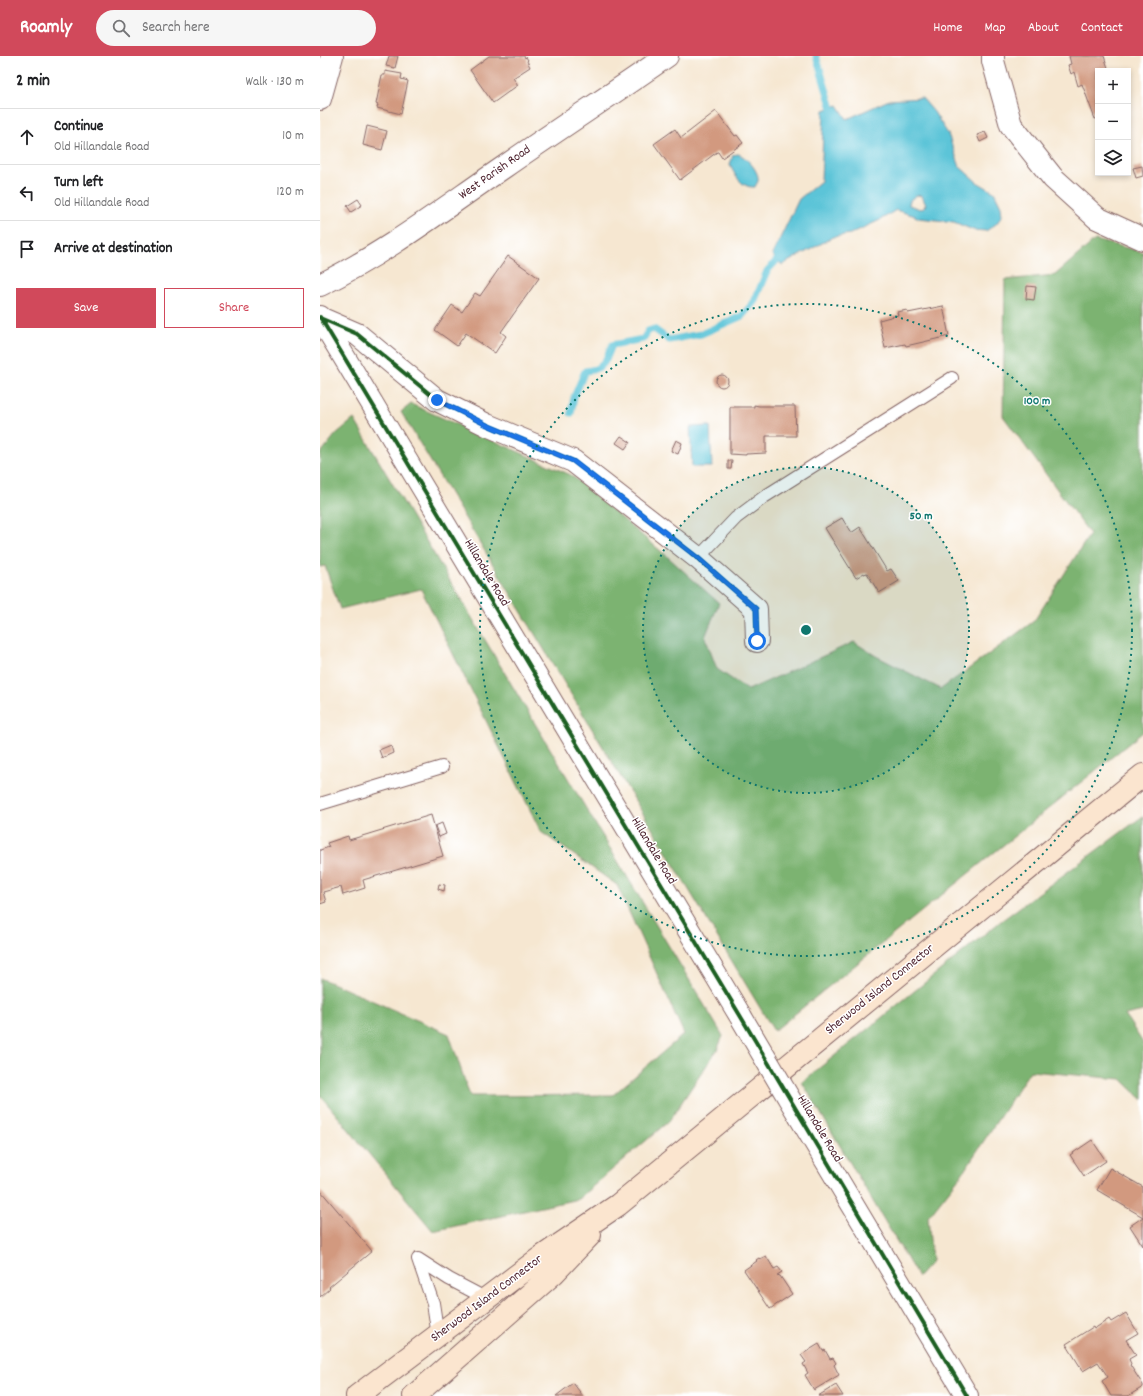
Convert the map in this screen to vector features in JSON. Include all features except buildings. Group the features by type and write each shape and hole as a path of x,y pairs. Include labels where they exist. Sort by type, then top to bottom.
{"main road":[{"name":"Sherwood Island Connector","path":"357,1396 540,1258 618,1205 1143,775"},
{"name":"Sherwood Island Connector","path":"414,1396 554,1273 618,1205"}],"street":[{"path":"320,99 332,56"},
{"name":"West Parish Road","path":"322,278 389,247 553,132 603,101 667,56"},
{"path":"993,56 993,61 1011,125 1052,178 1097,218 1143,239"},
{"path":"320,317 357,334 437,400 487,425 573,461 698,558 756,609 757,641"},
{"name":"Hillandale Road","path":"320,317 967,1396"}],"lane":[{"path":"698,558 736,518 764,497 952,378"},
{"path":"320,804 442,767"},
{"path":"438,1336 434,1302 418,1259 449,1279 487,1299"}],"green space":[{"path":"1095,240 1143,252 1143,732 774,1031 401,412 411,404 571,475 669,558 719,603 705,637 717,669 748,690 854,642 876,656 941,689 1034,621 1090,534 1003,416 1005,280 1055,275"},
{"path":"354,419 723,1036 717,1050 669,1121 578,1199 433,1231 320,1095 320,978 449,1034 470,1096 613,1095 684,1034 617,885 541,832 421,589 340,609 325,566 320,567 320,454 336,434"},
{"path":"1143,816 1143,1011 1125,1015 1143,1043 1143,1100 1121,1079 1030,1071 962,1174 928,1217 932,1261 918,1277 802,1082 1001,921"}],"water":[{"path":"922,98 934,112 948,134 960,167 977,182 994,192 1001,206 1002,216 996,224 986,231 973,230 954,222 919,218 896,210 880,220 850,234 833,237 782,265 772,255 799,199 821,181 824,110 838,105 847,119 889,100","holes":["917,195 922,196 926,205 924,206 925,208 920,209 909,205 911,199"]},
{"path":"738,154 745,158 755,169 758,181 755,187 750,187 742,183 736,177 730,165 733,155"},
{"path":"710,426 712,467 692,467 690,427"}],"waterway":[{"path":"816,56 834,115"},
{"path":"571,413 574,397 585,371 592,370 603,364 612,345 643,339 648,331 654,329 669,340 701,334 742,316 754,302 767,271 782,252"}],"cycle path":[{"path":"320,317 967,1396"},
{"path":"320,318 357,334 437,400 487,425 573,461 698,558 756,609 757,641"}],"route":[{"path":"437,400 487,425 573,461 698,558 756,609 757,641"}]}
